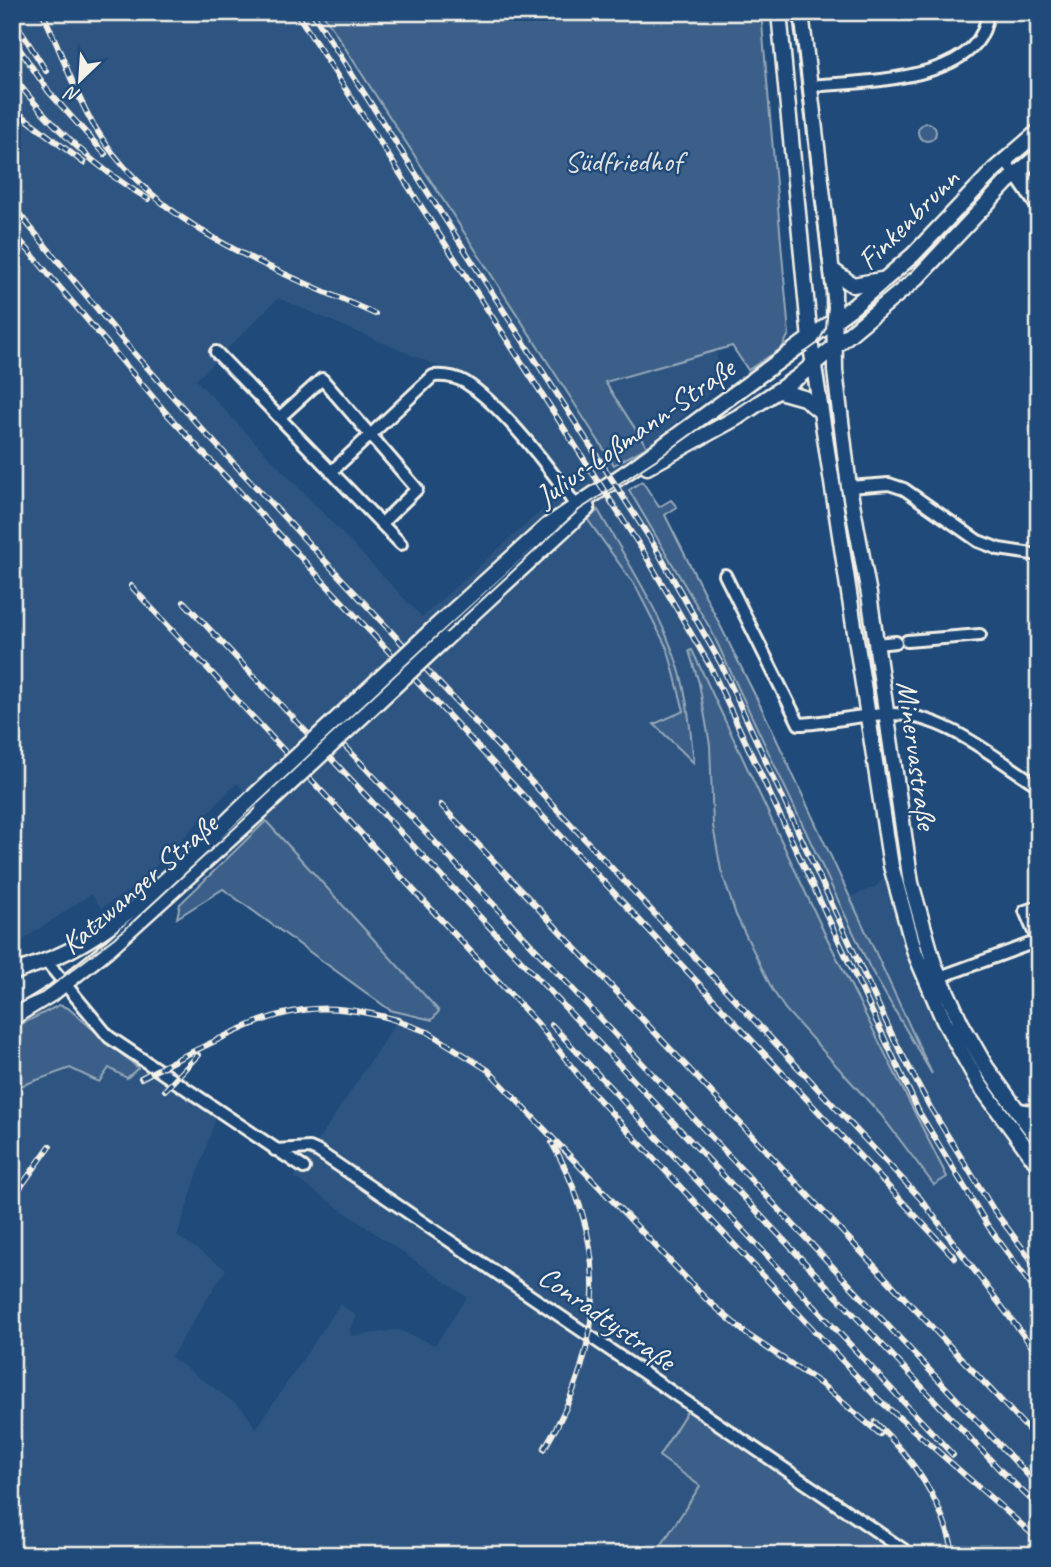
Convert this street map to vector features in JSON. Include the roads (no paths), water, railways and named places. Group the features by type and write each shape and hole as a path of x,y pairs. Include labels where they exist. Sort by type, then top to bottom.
{"main road":[{"path":"779,12 810,340"},
{"path":"801,12 832,270 835,347"},
{"name":"Finkenbrunn","path":"810,340 889,277 1004,159 1039,131"},
{"name":"Finkenbrunn","path":"813,365 917,278 1017,174 1039,155"},
{"path":"832,270 846,282 859,286 889,277"},
{"name":"Minervastraße","path":"810,340 891,866 920,965 944,1020 979,1084 1039,1166"},
{"name":"Julius-Loßmann-Straße","path":"263,810 531,562 578,509 810,340"},
{"name":"Minervastraße","path":"835,347 849,487 876,644 911,883 940,977 974,1047 1039,1140"},
{"name":"Julius-Loßmann-Straße","path":"253,797 539,532 645,468 738,417 813,365"},
{"path":"779,391 804,398 820,411"},
{"name":"Katzwanger Straße","path":"12,972 79,946 126,912 253,797"},
{"name":"Katzwanger Straße","path":"12,1018 64,984 166,900 263,810"}],"street":[{"path":"810,86 937,69 961,57 971,48 984,27 987,12"},
{"path":"1004,159 1017,174 1023,190 1039,210"},
{"path":"1017,174 1032,182 1039,199"},
{"path":"216,352 401,544"},
{"path":"331,471 433,376 449,375 465,382 525,440 578,509"},
{"path":"280,417 322,379 417,489 382,523"},
{"path":"849,487 889,484 897,486 926,502 978,541 999,549 1039,555"},
{"name":"Minervastraße","path":"725,575 799,724 867,716"},
{"path":"876,644 980,635"},
{"path":"867,716 885,714 918,718 948,728 1039,786"},
{"path":"940,977 1038,943 1025,911 1037,907 1039,910"},
{"path":"46,961 110,1037 304,1168"},
{"path":"1015,1108 1039,1113"},
{"name":"Conradtystraße","path":"275,1150 310,1149 319,1152 904,1550"}],"tram line":[{"path":"12,1006 42,993 123,931 579,510 660,457 818,343 826,328 828,307 794,12"}],"railway":[{"path":"42,12 93,124 118,160 148,191 182,217 256,261 375,314"},
{"path":"296,12 643,551 710,666 919,1112 988,1226 1039,1296"},
{"path":"312,12 654,545 720,662 894,1039 930,1107 993,1209 1039,1270"},
{"path":"19,28 46,71"},
{"path":"12,38 49,92 105,154"},
{"path":"12,75 41,111 74,144 128,187 148,199"},
{"path":"12,108 84,163"},
{"path":"12,205 122,339 199,426 920,1198 1039,1356"},
{"path":"12,231 167,414 955,1258"},
{"path":"131,586 538,1024 591,1091 878,1399 1039,1540"},
{"path":"184,602 1001,1471 1039,1507"},
{"path":"345,746 1039,1487"},
{"path":"441,805 1039,1441"},
{"path":"141,1078 238,1030 282,1014 303,1010 346,1010 398,1020"},
{"path":"389,1018 428,1032 488,1070 706,1299 748,1335 821,1384 880,1434"},
{"path":"552,1025 953,1455"},
{"path":"165,1090 198,1055"},
{"path":"544,1449 579,1374 589,1336 593,1297 591,1259 584,1221 571,1182 552,1143"},
{"path":"12,1199 50,1146"},
{"path":"875,1422 902,1451 925,1482 942,1516 954,1555"}],"park label":[{"name":"Südfriedhof","path":"623,161"}]}
